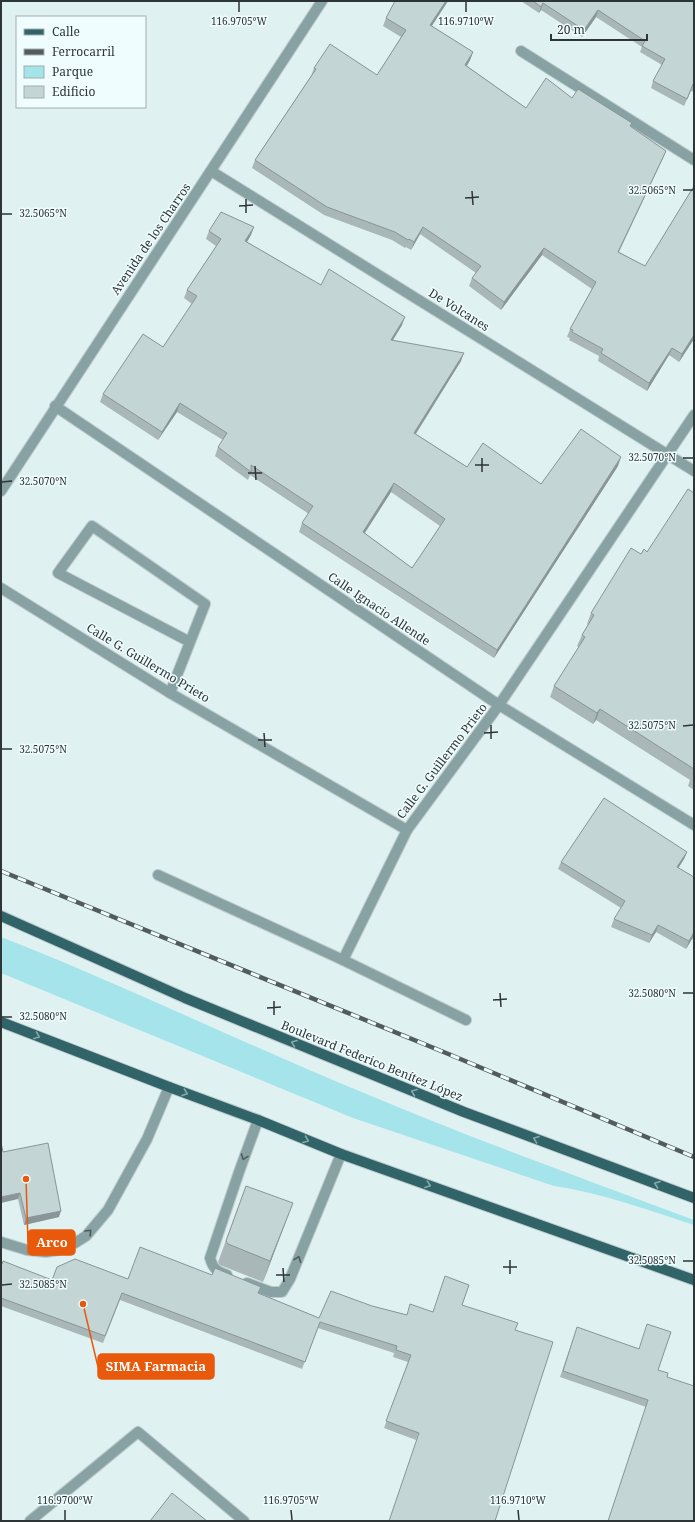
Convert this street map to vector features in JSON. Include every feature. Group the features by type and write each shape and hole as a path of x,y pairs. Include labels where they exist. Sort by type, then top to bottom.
{"main road":[{"name":"Boulevard Federico Benítez López","path":"1,916 185,998 456,1109 694,1198"},
{"path":"1,1022 258,1120 341,1154 694,1280"}],"street":[{"name":"Avenida de los Charros","path":"1,491 55,406 211,172 322,1"},
{"path":"521,51 694,160"},
{"name":"De Volcanes","path":"211,172 694,471"},
{"name":"Calle Ignacio Allende","path":"55,406 499,705 694,825"},
{"name":"Calle G. Guillermo Prieto","path":"1,588 170,693 408,830 499,705 694,415"},
{"path":"170,693 205,604 92,526 58,573 190,642"},
{"path":"343,960 408,830"},
{"path":"158,875 343,960 466,1020"},
{"path":"1,1242 28,1250 46,1252 59,1250 86,1236 108,1210 147,1139 169,1087"},
{"path":"258,1120 210,1258 212,1265 216,1270 222,1273 271,1292 282,1292 290,1279 341,1154"},
{"path":"30,1521 138,1432 244,1521"}],"green space":[{"path":"1,937 47,955 318,1074 487,1143 694,1220 694,1225 607,1197 554,1186 353,1118 1,973"}],"building":[{"path":"395,1 446,1 430,25 473,52 465,65 526,108 546,78 572,98 578,89 632,123 630,126 666,151 618,252 645,266 694,186 694,335 682,354 672,348 649,383 601,353 603,349 572,332 573,330 570,329 596,282 544,248 504,302 472,278 481,266 423,227 414,242 409,239 408,240 395,232 327,207 255,160 316,69 314,68 330,44 377,75 406,30 386,18"},
{"path":"533,1 694,1 694,85 693,84 687,99 653,81 665,59 642,46 645,41 598,10 584,30 543,3 541,7"},
{"path":"221,212 254,227 245,241 321,285 329,269 405,317 391,340 464,353 414,433 467,467 483,443 541,484 581,429 621,457 497,650 302,523 313,506 251,465 251,472 218,447 227,433 180,403 162,432 103,394 143,334 163,347 197,296 187,290 221,239 209,231","holes":["394,483 445,519 412,568 363,532"]},
{"path":"688,489 694,493 694,769 600,709 597,713 554,686 585,637 582,635 594,615 591,613 631,548 641,554 644,549 647,552"},
{"path":"604,798 687,852 677,867 694,877 694,932 689,941 658,925 652,935 614,919 625,901 561,862"},
{"path":"1,1142 3,1152 48,1143 61,1211 26,1218 20,1193 1,1197"},
{"path":"246,1186 293,1203 270,1261 228,1244 226,1241"},
{"path":"140,1247 212,1275 215,1268 261,1287 258,1293 319,1318 331,1291 372,1306 407,1315 410,1304 433,1312 445,1276 469,1285 462,1305 518,1323 515,1330 553,1342 495,1521 389,1521 419,1433 386,1421 411,1355 396,1350 397,1346 320,1322 305,1362 122,1293 105,1336 1,1298 1,1264 3,1261 52,1280 57,1267 75,1259 128,1279"},
{"path":"647,1324 671,1332 658,1370 668,1373 667,1377 694,1386 694,1521 608,1521 648,1400 563,1371 577,1327 639,1349"},
{"path":"172,1493 207,1521 150,1521"}],"railway":[{"path":"1,871 446,1053 694,1157"}],"place":[{"name":"Arco","path":"26,1179"},
{"name":"SIMA Farmacia","path":"83,1304"}]}
